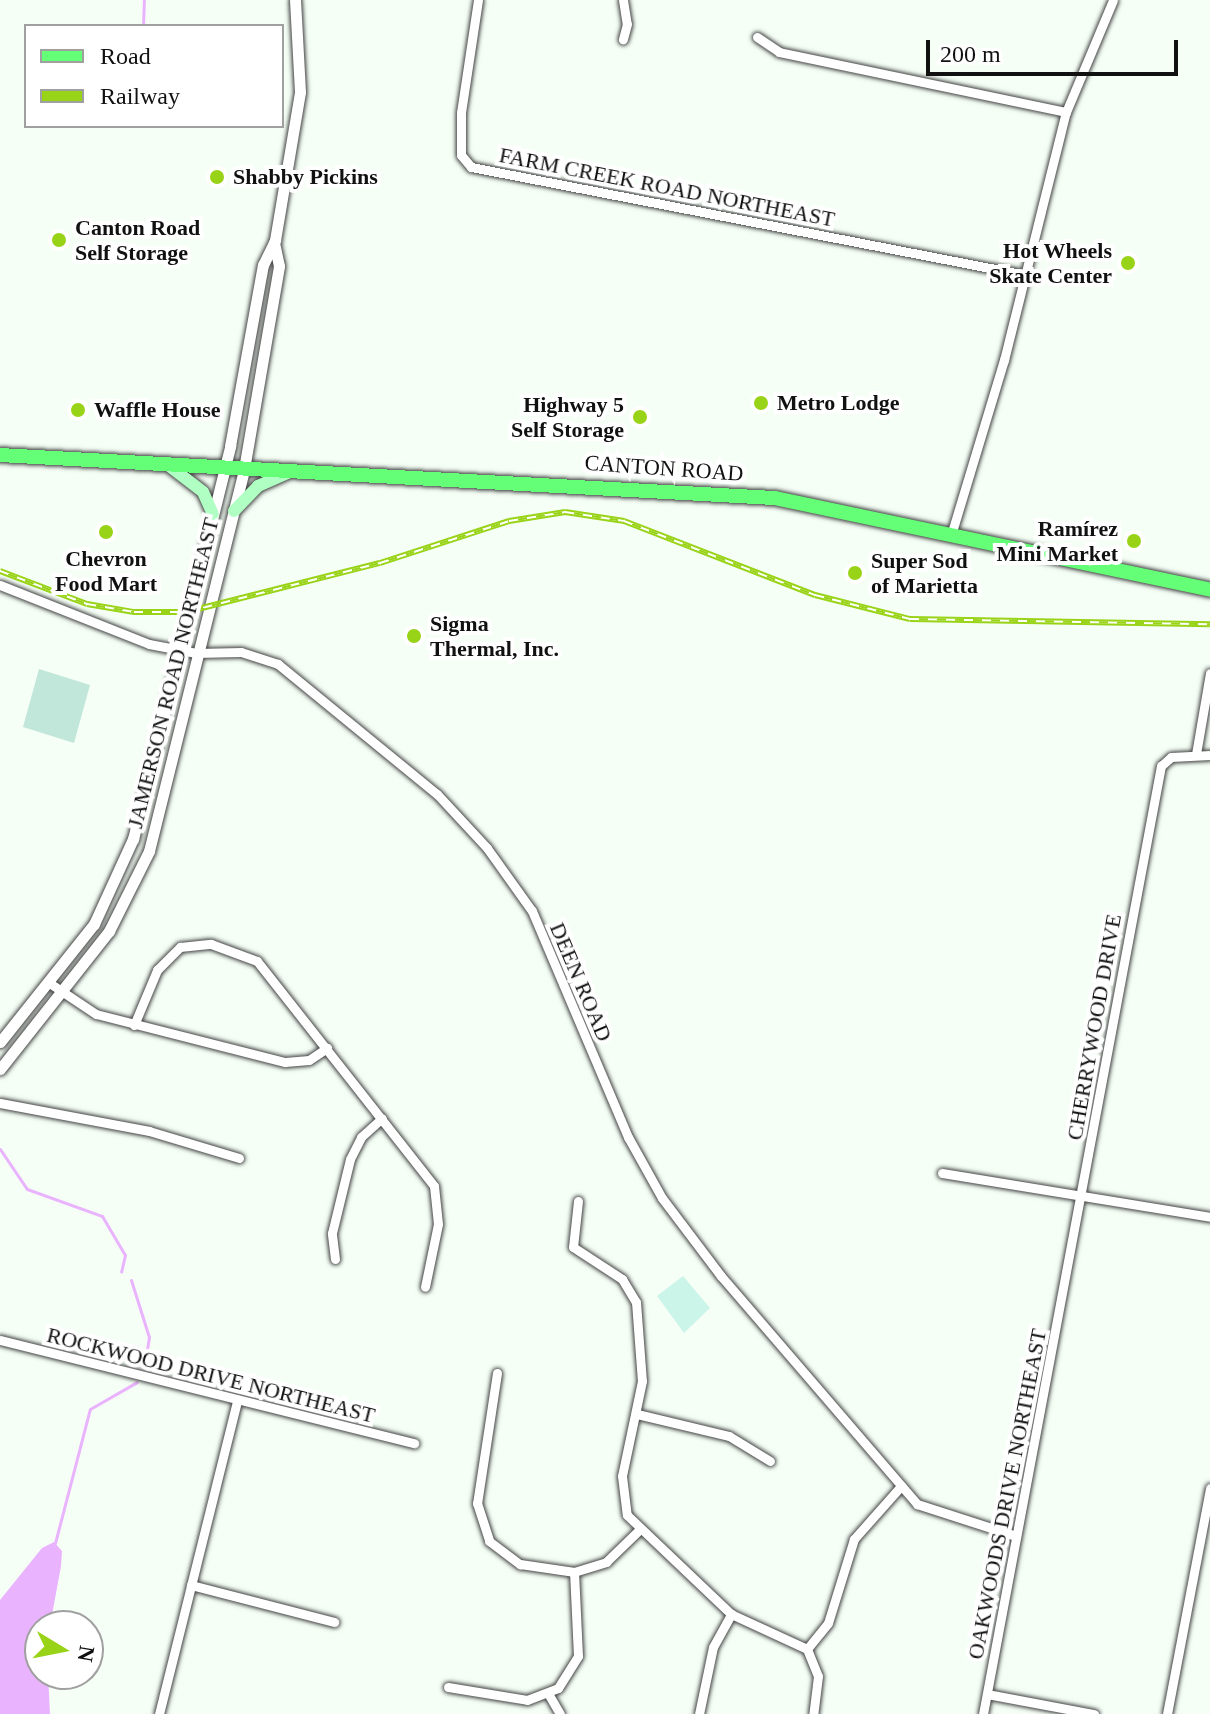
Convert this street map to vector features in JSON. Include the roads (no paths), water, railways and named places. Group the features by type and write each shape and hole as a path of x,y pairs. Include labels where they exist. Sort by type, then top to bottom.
{"main road":[{"name":"CANTON ROAD","path":"0,455 749,496 952,532 1210,590"},
{"path":"168,465 197,485 213,514"},
{"path":"234,511 258,486 290,471"}],"street":[{"name":"JAMERSON ROAD NORTHEAST","path":"0,1042 94,924 128,855 224,468 263,265 274,243 300,92 295,0"},
{"name":"FARM CREEK ROAD NORTHEAST","path":"478,0 462,94 464,163 1026,275"},
{"path":"623,0 627,24 623,39"},
{"path":"952,532 1026,275 1066,112 1113,0"},
{"path":"757,37 779,52 1066,112"},
{"name":"JAMERSON ROAD NORTHEAST","path":"0,1069 109,931 145,862 244,469 279,266 274,243"},
{"name":"DEEN ROAD","path":"0,585 149,644 196,653 226,652 266,658 299,678 437,794 487,848 532,911 628,1137 661,1197 721,1276 901,1486 923,1507 1016,1536"},
{"path":"1210,673 1196,754 1210,755"},
{"name":"CHERRYWOOD DRIVE","path":"1066,1281 1158,779 1164,761 1196,754"},
{"path":"134,1025 165,960 189,944 211,944 257,961 428,1176 437,1197 438,1224 425,1287"},
{"path":"48,982 96,1014 285,1062 309,1060 327,1048"},
{"path":"0,1103 149,1131 239,1158"},
{"path":"335,1259 332,1233 350,1159 361,1137 382,1118"},
{"path":"942,1173 1210,1217"},
{"path":"578,1201 573,1247 622,1279 636,1302 642,1365 637,1414 621,1488 627,1515 639,1530 731,1614 807,1649 818,1676 813,1714"},
{"name":"OAKWOODS DRIVE NORTHEAST","path":"983,1714 1066,1281"},
{"name":"ROCKWOOD DRIVE NORTHEAST","path":"0,1340 414,1443"},
{"path":"497,1373 477,1503 479,1524 489,1541 512,1561 574,1572 606,1562 639,1530"},
{"path":"159,1714 237,1400"},
{"path":"637,1414 729,1436 770,1461"},
{"path":"807,1649 828,1623 854,1539 901,1486"},
{"path":"1167,1714 1210,1488"},
{"path":"448,1687 527,1700 549,1695 571,1674 578,1656 574,1572"},
{"path":"191,1585 334,1622"},
{"path":"699,1714 713,1647 731,1614"},
{"path":"987,1694 1094,1714"},
{"path":"549,1695 560,1714"}],"waterway":[{"path":"143,24 144,0"},
{"path":"0,1149 27,1189 102,1216 125,1255 121,1272"},
{"path":"131,1280 149,1337 144,1369"},
{"path":"55,1543 90,1409 137,1382"}],"railway":[{"path":"0,571 87,604 134,612 186,612 380,563 509,521 565,512 624,521 815,595 910,619 1210,624"}],"place":[{"name":"Shabby Pickins","path":"217,177"},
{"name":"Canton Road Self Storage","path":"59,240"},
{"name":"Hot Wheels Skate Center","path":"1128,263"},
{"name":"Metro Lodge","path":"761,403"},
{"name":"Waffle House","path":"78,410"},
{"name":"Highway 5 Self Storage","path":"640,417"},
{"name":"Chevron Food Mart","path":"106,532"},
{"name":"Ramírez Mini Market","path":"1134,541"},
{"name":"Super Sod of Marietta","path":"855,573"},
{"name":"Sigma Thermal, Inc.","path":"414,636"}]}
